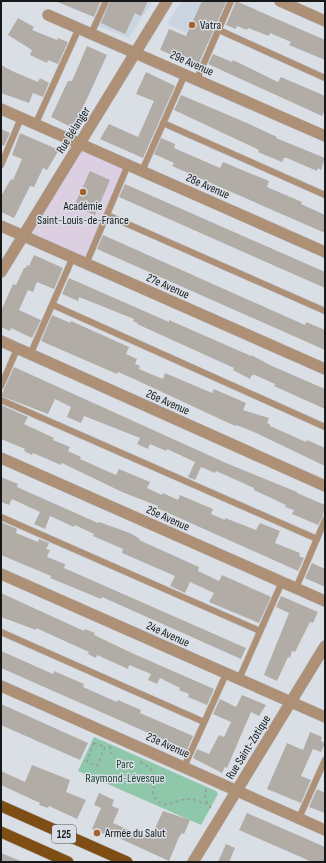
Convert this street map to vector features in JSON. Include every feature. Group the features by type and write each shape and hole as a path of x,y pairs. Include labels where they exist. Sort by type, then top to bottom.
{"main road":[{"name":"125","path":"1,806 127,862"},
{"name":"125","path":"1,832 68,862"}],"street":[{"name":"Rue Bélanger","path":"1,272 167,1"},
{"path":"280,1 325,21"},
{"name":"29e Avenue","path":"48,15 198,79 325,136"},
{"name":"28e Avenue","path":"1,109 325,252"},
{"name":"27e Avenue","path":"1,226 325,369"},
{"name":"26e Avenue","path":"1,341 325,486"},
{"name":"25e Avenue","path":"1,458 325,601"},
{"name":"24e Avenue","path":"1,574 325,717"},
{"name":"Rue Saint-Zotique","path":"193,862 325,646"},
{"name":"23e Avenue","path":"1,686 325,830"}],"lane":[{"path":"91,34 106,1"},
{"path":"198,79 231,1"},
{"path":"35,125 79,28"},
{"path":"219,30 325,78"},
{"path":"142,171 185,74"},
{"path":"1,165 21,118"},
{"path":"163,123 325,195"},
{"path":"86,264 128,165"},
{"path":"107,215 325,311"},
{"path":"30,355 73,258"},
{"path":"52,305 325,427"},
{"path":"1,386 17,349"},
{"path":"1,400 317,539"},
{"path":"1,517 260,631"},
{"path":"296,588 325,520"},
{"path":"239,679 282,582"},
{"path":"1,632 204,722"},
{"path":"184,767 226,674"},
{"path":"299,818 322,774 325,760"}],"path":[{"path":"105,748 94,743 87,761 97,766 105,748 110,746"},
{"path":"111,743 111,754"},
{"path":"140,762 149,767 152,771 155,781 153,794 162,803 170,805 190,799 207,804"},
{"path":"209,786 204,795 207,804 211,808"}],"shaded area":[{"path":"109,1 153,1 129,38 98,26"},
{"path":"182,1 229,1 210,44 167,24"},
{"name":"Académie Saint-Louis-de-France","path":"80,145 128,165 86,264 23,236"}],"green space":[{"name":"Parc Raymond-Lévesque","path":"94,737 216,791 218,794 201,825 78,771"}],"building":[{"path":"55,1 101,1 94,17"},
{"path":"110,1 148,1 141,16 135,13 125,34 101,23"},
{"path":"202,1 226,2 199,63 179,54 177,57 160,50 169,29 186,36"},
{"path":"236,1 325,40 325,60 289,45 291,42 270,33 269,36 248,28 247,30 237,26 236,29 226,25"},
{"path":"18,18 34,27 32,30 57,40 58,38 68,42 58,64 48,60 47,63 30,55 32,50 8,35"},
{"path":"87,46 107,55 85,103 71,127 51,117 68,81 72,81"},
{"path":"213,54 232,62 233,60 278,82 281,77 325,96 325,110 322,116 208,64"},
{"path":"1,65 38,82 40,78 49,83 43,97 33,93 29,103 1,93"},
{"path":"146,72 175,86 143,158 100,139 109,124 138,137 154,101 136,94"},
{"path":"181,95 247,123 277,137 276,138 325,158 321,170 318,168 317,171 287,158 284,158 282,162 258,152 259,150 174,110"},
{"path":"1,129 10,133 4,146 1,144"},
{"path":"20,133 59,150 47,170 43,168 34,187 30,186 14,218 1,212 1,196 11,179 13,180 22,159 12,155"},
{"path":"161,138 175,144 174,148 220,168 223,162 269,181 267,187 302,202 301,204 325,215 325,233 172,166 174,163 154,154"},
{"path":"90,171 110,180 95,215 74,206"},
{"path":"125,184 325,272 325,288 119,197"},
{"path":"103,235 305,325 306,322 325,330 325,350 97,249"},
{"path":"34,255 63,268 54,289 37,282 33,292 28,290 19,310 41,320 32,338 11,328 10,331 1,327 1,311 13,284 16,285 24,268 26,268 27,265 29,266"},
{"path":"69,278 169,322 169,320 251,355 272,366 325,389 325,409 274,386 275,384 255,375 252,375 250,379 233,370 234,368 137,324 138,323 133,321 134,319 79,297 78,301 62,294"},
{"path":"52,315 70,323 71,321 129,347 126,354 137,359 135,364 140,366 139,369 163,379 165,373 212,393 214,389 246,403 243,410 269,418 267,423 270,424 270,426 306,442 307,440 325,448 325,466 254,432 236,425 235,426 134,379 118,372 117,374 41,341"},
{"path":"14,367 226,463 325,505 323,516 318,525 292,514 294,510 285,507 286,505 254,490 254,488 216,471 215,473 201,467 195,480 188,477 195,462 167,449 166,451 150,444 148,449 137,444 140,438 84,416 81,423 67,417 71,407 55,399 48,414 1,396"},
{"path":"1,405 28,417 24,424 54,438 53,440 70,447 68,451 81,457 80,459 116,475 119,469 150,482 147,488 178,500 180,495 213,509 211,514 225,520 225,518 256,530 260,523 280,531 275,543 300,553 299,556 304,558 298,571 157,508 158,506 122,492 62,463 61,465 33,453 32,455 24,451 25,449 1,439"},
{"path":"1,477 18,484 17,487 98,523 99,522 130,533 140,539 139,540 199,567 198,571 219,581 222,575 271,597 259,623 209,602 214,593 190,582 185,593 170,586 175,576 122,553 123,549 93,536 94,534 75,525 74,527 50,516 45,529 34,524 40,512 12,499 9,505 1,502"},
{"path":"1,522 17,529 16,533 38,542 39,539 49,543 46,549 50,550 47,557 65,564 64,568 246,648 241,659 102,597 101,599 50,578 51,576 1,555"},
{"path":"312,563 325,569 325,587 305,578"},
{"path":"1,593 84,631 85,629 95,633 94,635 134,654 214,689 207,705 188,697 189,694 179,690 180,688 160,678 157,684 148,680 151,674 129,665 128,669 97,655 96,658 88,654 89,652 36,628 36,630 1,617"},
{"path":"281,596 318,612 313,623 310,622 295,652 292,651 290,658 288,657 277,681 264,675 289,613 276,607"},
{"path":"1,651 53,674 54,671 84,684 83,687 117,702 118,700 141,710 140,713 193,736 187,750 1,668"},
{"path":"242,695 266,705 259,716 251,712 227,768 225,767 222,773 193,758 197,749 209,754 219,735 224,737 231,722 213,714 220,699 236,707"},
{"path":"1,704 88,743 80,760 1,725"},
{"path":"310,732 322,737 321,741 325,743 321,752 313,749 301,776 311,780 301,803 267,789 287,743 303,750"},
{"path":"32,765 70,780 66,792 86,800 77,819 49,806 48,808 39,805 40,803 1,785 1,771 25,782"},
{"path":"317,789 325,793 325,813 309,807"},
{"path":"99,793 114,800 112,806 119,809 113,823 148,838 151,832 153,833 163,811 190,820 184,834 182,833 179,837 169,861 108,833 107,835 92,829 101,808 94,805"},
{"path":"247,813 325,847 325,862 312,862 239,830"},
{"path":"226,844 235,848 229,862 218,862"},
{"path":"1,853 23,862 1,862"}],"place":[{"name":"Vatra","path":"192,25"},
{"name":"Académie Saint-Louis-de-France","path":"83,192"},
{"name":"Armée du Salut","path":"97,833"}]}
